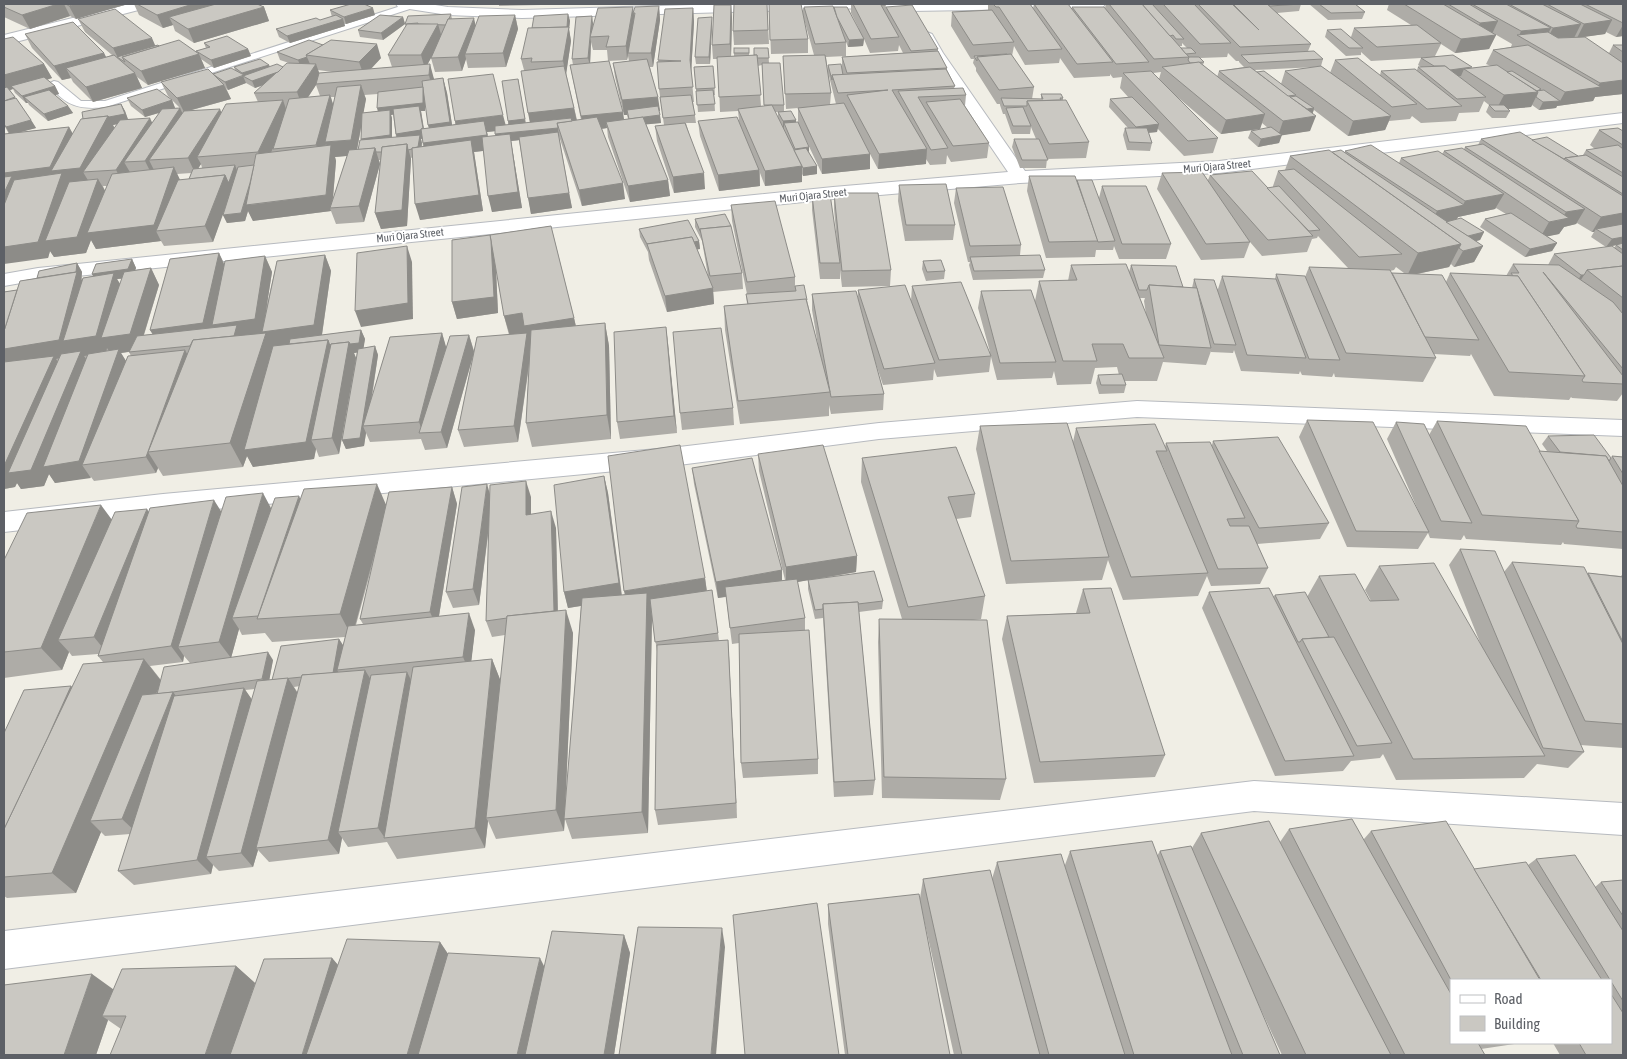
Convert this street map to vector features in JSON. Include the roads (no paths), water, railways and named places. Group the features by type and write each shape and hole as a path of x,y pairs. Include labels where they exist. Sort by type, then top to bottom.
{"street":[{"path":"4,40 145,4"},
{"path":"410,4 448,11 522,14 867,4"},
{"path":"884,4 910,7 1098,4"},
{"path":"910,7 935,53 1020,177"},
{"name":"Muri Ojara Street","path":"4,280 38,274 833,193 1020,177 1220,167 1623,118"},
{"path":"4,522 162,504 679,456 879,431 1137,409 1623,428"},
{"path":"4,950 1254,796 1623,819"}],"lane":[{"path":"54,84 67,98 82,106 106,104 410,4"}]}
